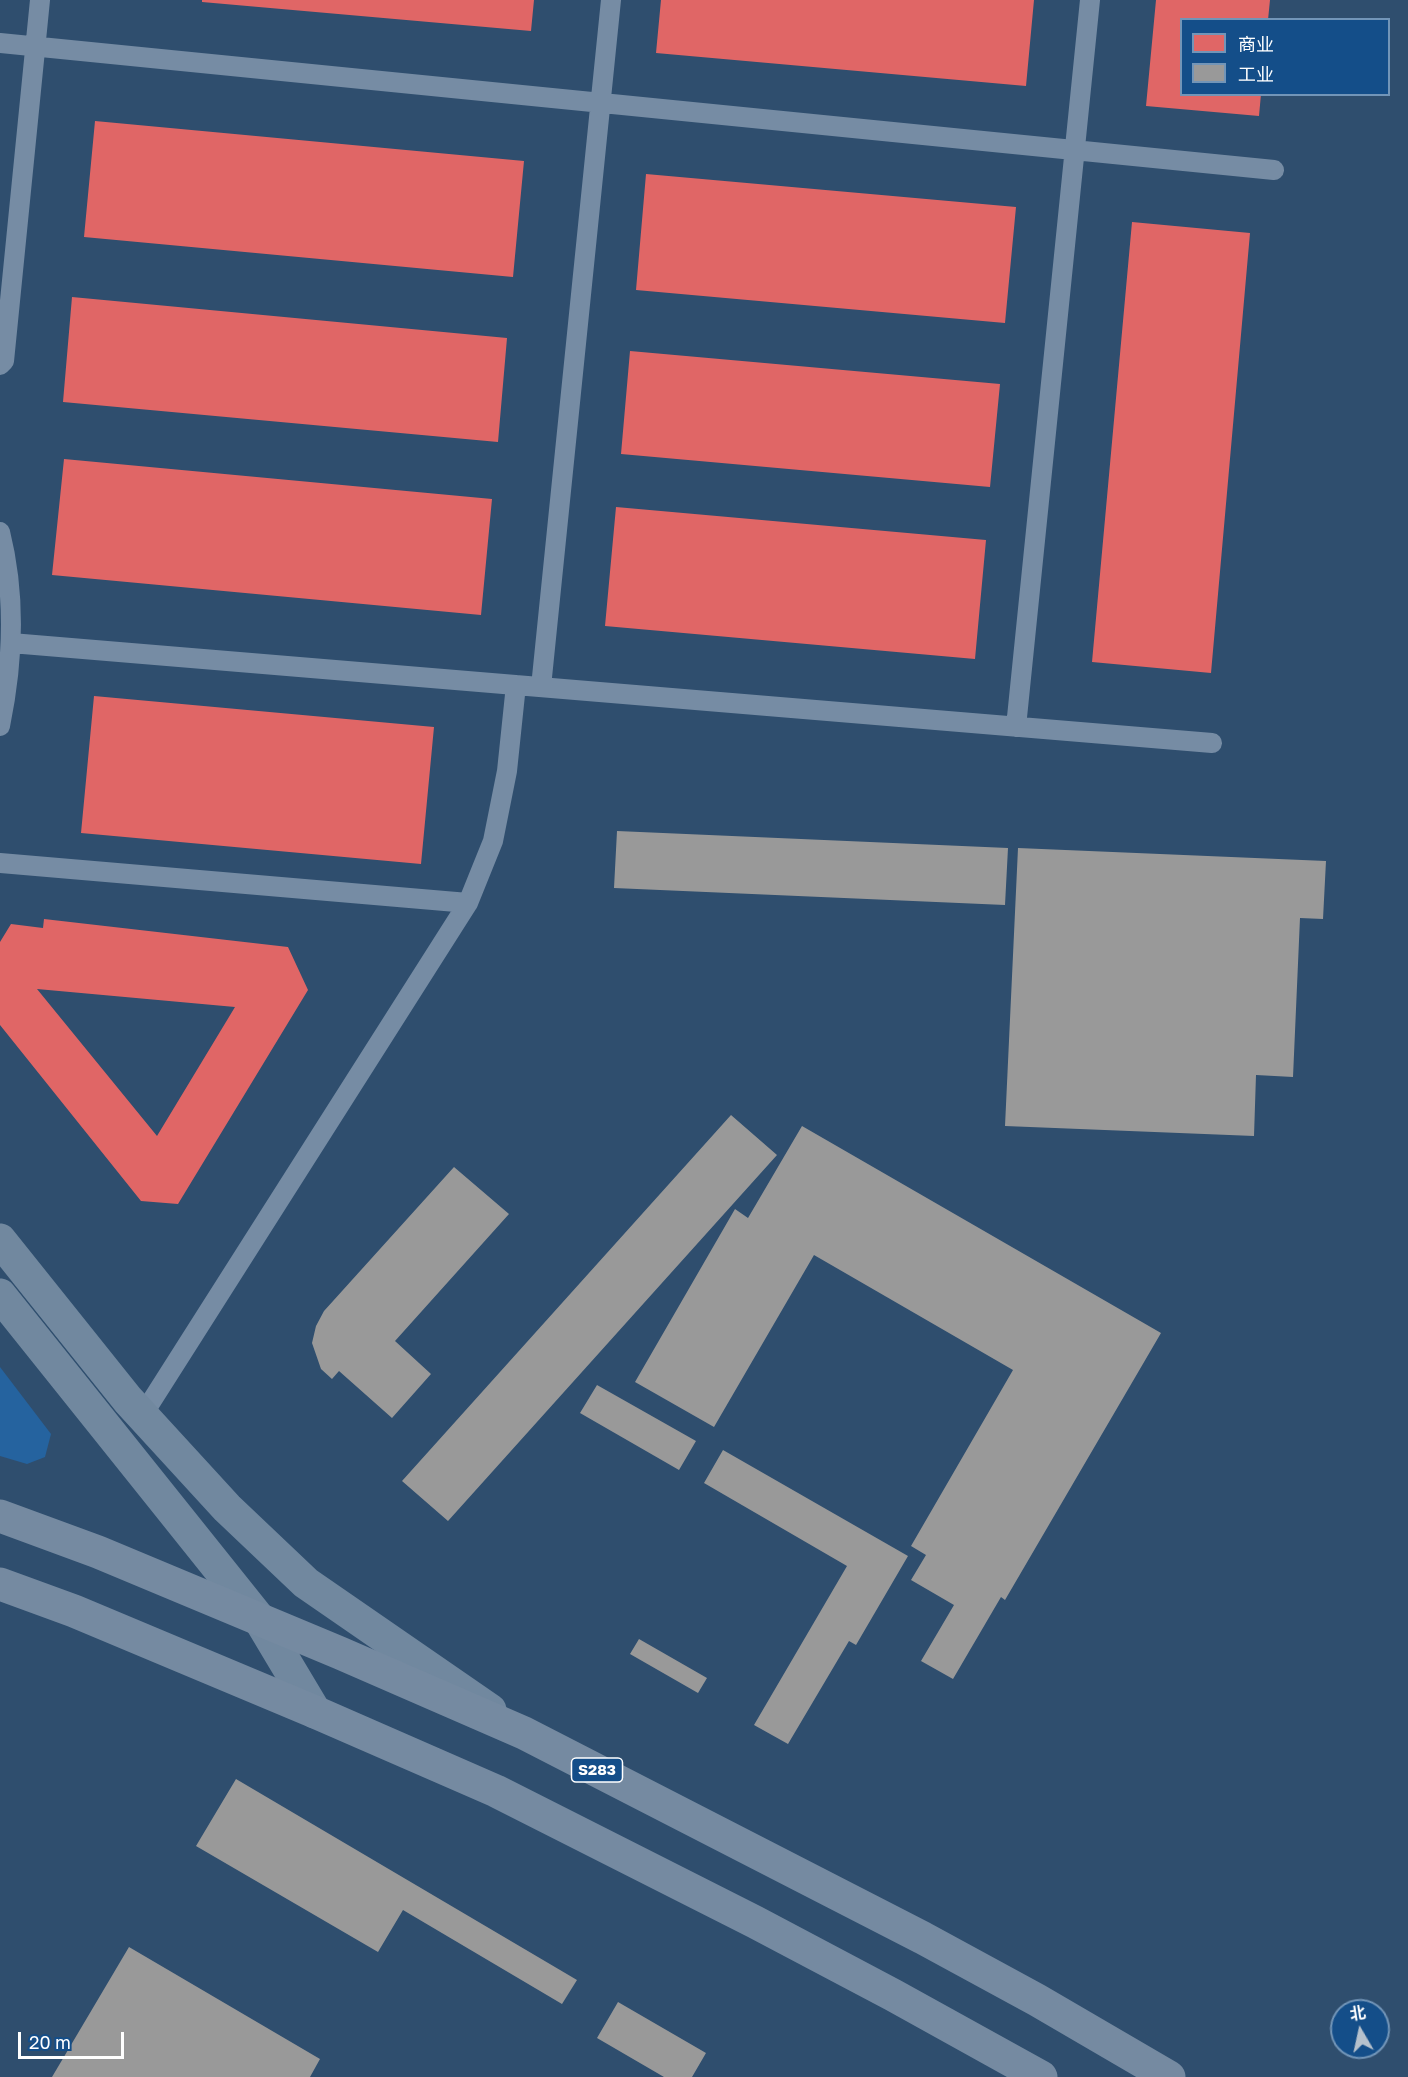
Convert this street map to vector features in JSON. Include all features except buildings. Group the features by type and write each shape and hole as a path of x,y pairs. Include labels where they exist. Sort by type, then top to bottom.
{"main road":[{"path":"0,1240 142,1416 227,1508 306,1583 524,1733"},
{"path":"0,1295 260,1620 315,1712"},
{"name":"S283","path":"0,1516 98,1552 524,1733 923,1938 1037,2000 1169,2077"},
{"path":"0,1584 74,1611 496,1791 808,1950 1041,2077"}],"lane":[{"path":"0,365 4,361 40,0"},
{"path":"541,687 611,0"},
{"path":"1016,727 1090,0"},
{"path":"0,43 1274,170"},
{"path":"0,532 10,594 11,643 7,691 0,726"},
{"path":"11,643 1212,743"},
{"path":"142,1416 468,903 493,841 507,771 516,685"},
{"path":"0,863 468,903"}],"shaded area":[{"path":"0,1367 51,1434 45,1457 27,1464 0,1456"}]}
